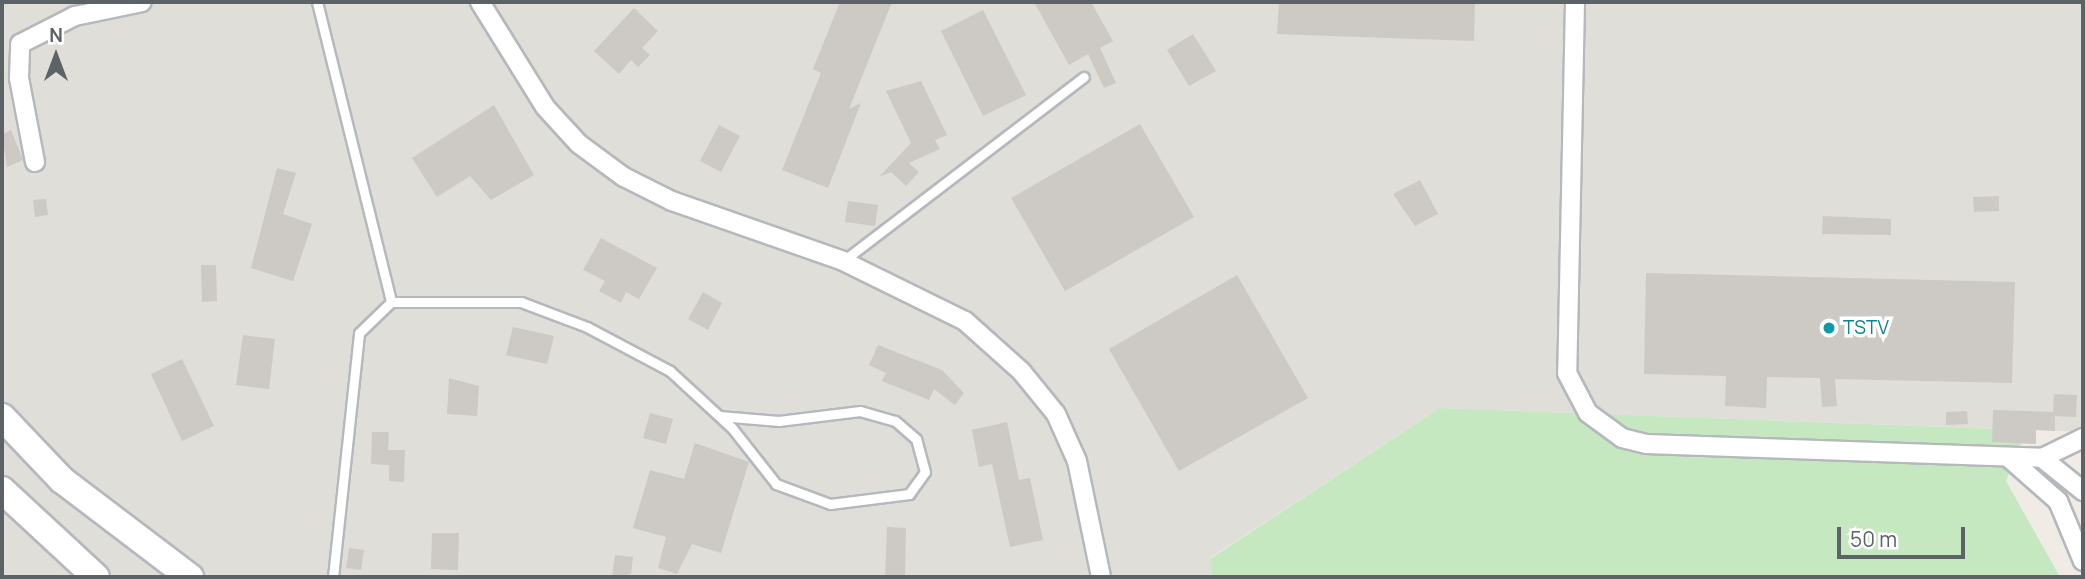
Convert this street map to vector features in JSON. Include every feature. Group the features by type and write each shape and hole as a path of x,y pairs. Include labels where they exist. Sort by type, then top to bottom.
{"street":[{"path":"35,162 19,78 20,44 70,9 142,2"},
{"path":"480,2 545,107 579,144 624,177 672,201 843,261 965,321 1021,371 1056,414 1077,461 1097,573"},
{"path":"1575,2 1567,373 1588,413 1622,438 1646,444 2042,458 2083,438"},
{"path":"2,417 62,480 190,577"},
{"path":"2006,457 2030,470 2058,501 2083,561"},
{"path":"2042,458 2083,491"},
{"path":"2,491 96,577"}],"lane":[{"path":"317,2 391,302"},
{"path":"843,261 1084,76"},
{"path":"333,577 359,333 391,302 521,302 670,371 719,416 776,484 830,504 909,494 925,472 916,439 895,421 860,411 779,421 719,416"}],"shaded area":[{"path":"2,2 2083,2 2083,432 1440,408 1210,558 1212,577 2,577"}],"green space":[{"path":"1440,408 2027,430 2006,481 2060,577 1212,577 1210,559"}],"building":[{"path":"840,2 892,2 849,109 861,103 828,188 782,170 821,73 813,69"},
{"path":"1034,2 1091,2 1113,41 1100,48 1116,83 1104,88 1088,54 1069,65"},
{"path":"1279,2 1475,2 1474,41 1277,34"},
{"path":"634,8 658,31 642,48 650,55 638,67 631,60 619,74 594,51"},
{"path":"983,10 1026,95 983,116 941,31"},
{"path":"1193,34 1216,71 1189,86 1167,50"},
{"path":"921,81 947,135 935,140 940,149 909,163 919,172 906,186 891,172 879,177 911,143 886,91"},
{"path":"494,105 534,175 491,200 470,176 437,197 412,158"},
{"path":"1140,124 1194,217 1065,291 1011,198"},
{"path":"719,125 740,136 721,172 700,161"},
{"path":"11,130 23,160 7,167 2,135"},
{"path":"277,168 296,173 283,214 312,224 293,281 251,268"},
{"path":"1420,180 1438,214 1415,226 1393,194"},
{"path":"1999,196 1999,211 1974,212 1973,197"},
{"path":"46,199 48,215 35,217 33,200"},
{"path":"848,201 878,205 875,226 845,222"},
{"path":"1823,216 1891,219 1891,235 1822,234"},
{"path":"601,238 657,268 639,299 626,292 621,303 599,291 605,281 583,270"},
{"path":"201,265 216,265 217,301 202,302"},
{"name":"TSTV","path":"1646,273 2015,282 2012,383 1835,379 1837,406 1822,407 1820,378 1767,377 1766,408 1725,406 1726,376 1644,374"},
{"path":"1237,275 1308,398 1179,471 1109,349"},
{"path":"703,292 722,303 708,330 688,319"},
{"path":"513,327 554,336 547,364 506,355"},
{"path":"243,335 275,339 269,389 236,385"},
{"path":"878,345 942,370 964,393 955,405 934,389 929,400 882,381 886,373 869,365"},
{"path":"182,359 214,426 182,441 151,374"},
{"path":"449,378 479,386 477,416 447,414"},
{"path":"2054,394 2077,395 2076,417 2055,416 2055,431 2036,430 2036,444 1992,442 1993,410 2053,412"},
{"path":"1967,411 1968,424 1946,425 1946,412"},
{"path":"650,413 673,419 666,444 643,438"},
{"path":"1007,422 1019,480 1030,478 1043,540 1010,547 992,464 979,467 972,430"},
{"path":"372,432 389,432 388,450 405,450 404,482 389,481 389,465 371,464"},
{"path":"695,443 749,462 721,553 692,544 677,574 658,568 666,537 633,528 650,470 684,479"},
{"path":"887,527 906,528 905,577 885,577"},
{"path":"432,533 459,533 458,570 431,569"},
{"path":"349,548 364,550 361,570 346,568"},
{"path":"615,555 633,557 631,574 612,577"}],"place":[{"name":"TSTV","path":"1829,328"}]}
